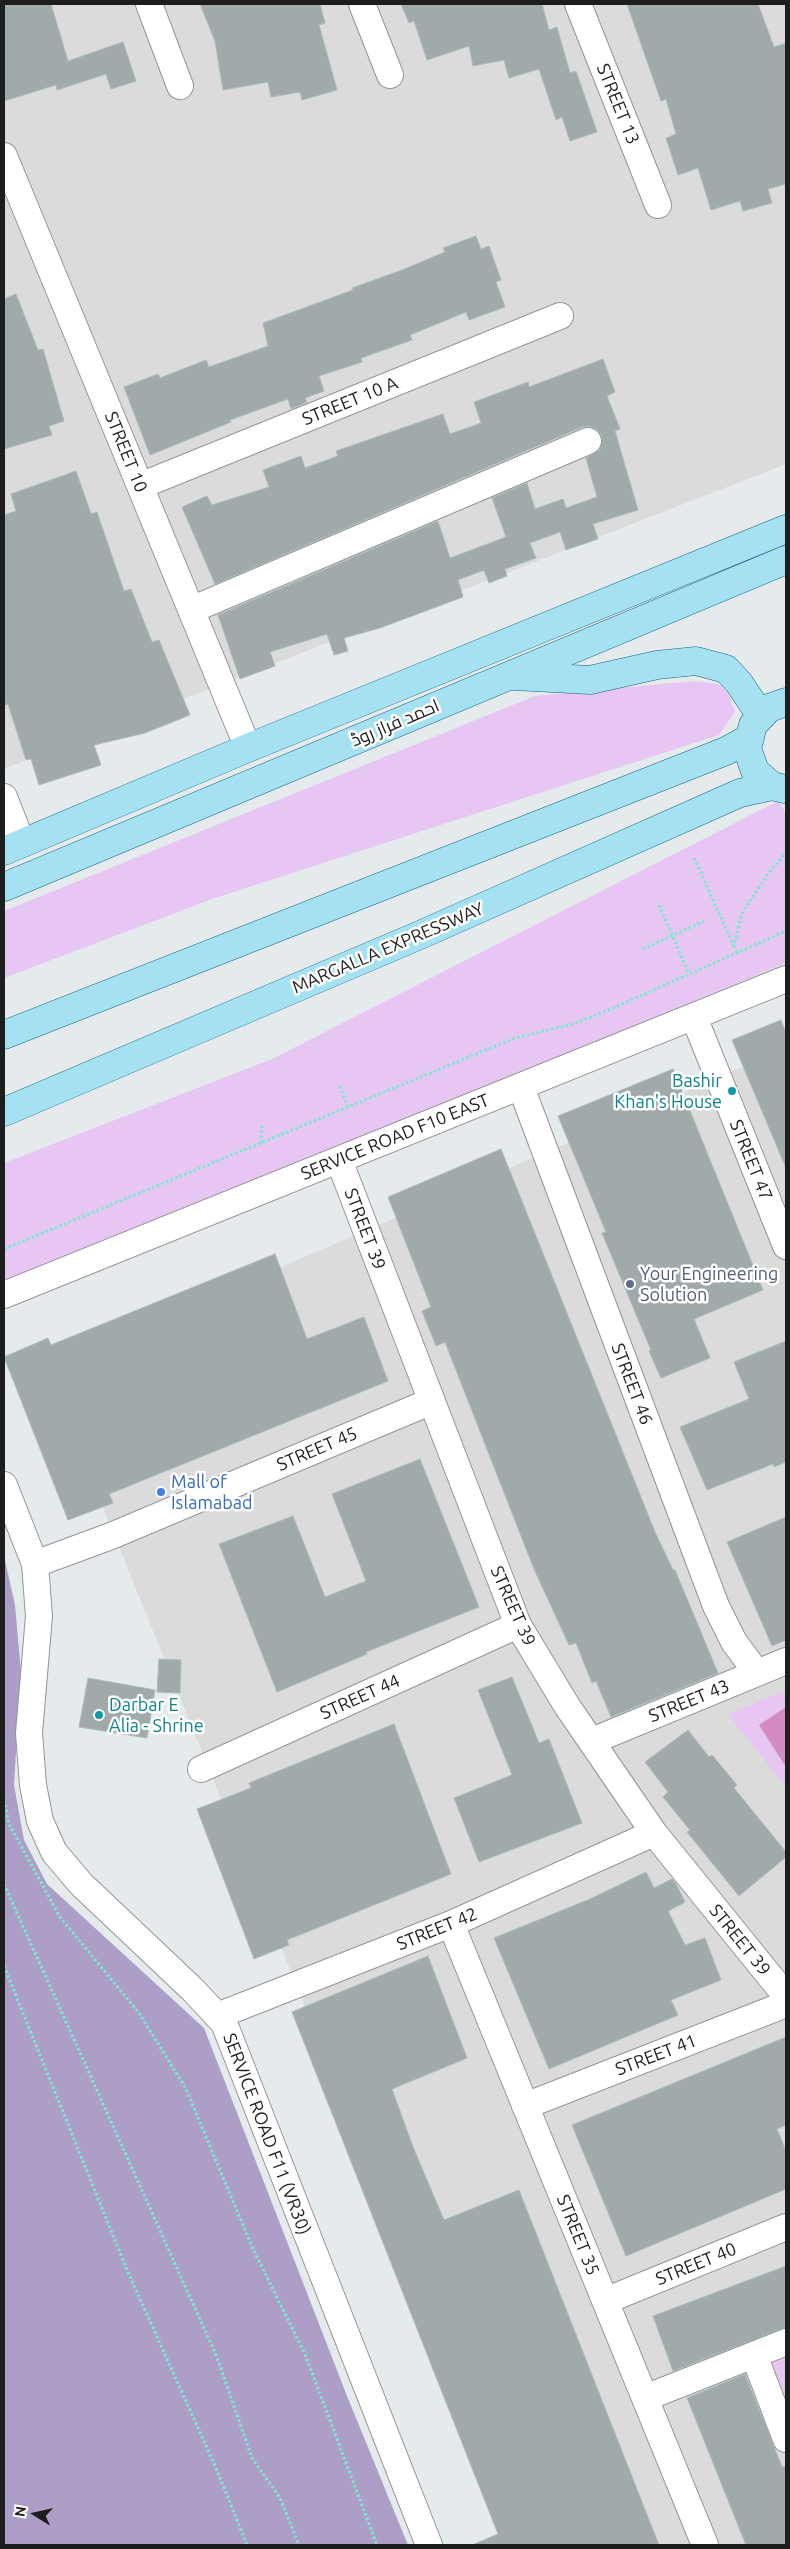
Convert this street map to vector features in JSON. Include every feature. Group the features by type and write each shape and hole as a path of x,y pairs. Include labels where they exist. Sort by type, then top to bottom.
{"main road":[{"name":"احمد فراز روڈ","path":"13,847 248,748 786,529"},
{"path":"740,548 734,557 734,566 739,571 751,574"},
{"name":"احمد فراز روڈ","path":"4,887 786,560"},
{"path":"509,675 590,680 657,665 696,661 726,669 739,683 755,727 748,748 754,770 782,790"},
{"path":"4,1035 726,751 755,727 769,708 786,702"},
{"name":"MARGALLA EXPRESSWAY","path":"4,1112 420,935 740,792 782,790"}],"street":[{"path":"149,4 180,86"},
{"path":"362,4 390,75"},
{"name":"STREET 13","path":"578,4 658,205"},
{"name":"STREET 10","path":"4,156 248,748"},
{"name":"STREET 10 A","path":"140,486 560,316"},
{"path":"191,610 588,441"},
{"path":"4,797 13,847"},
{"name":"SERVICE ROAD F10 EAST","path":"4,1295 694,1018 786,979"},
{"name":"STREET 47","path":"694,1018 786,1246"},
{"name":"STREET 46","path":"521,1087 716,1606 734,1642 757,1673"},
{"name":"STREET 39","path":"339,1160 518,1625 545,1672 654,1833 786,1996"},
{"name":"STREET 45","path":"35,1564 110,1536 432,1401"},
{"name":"SERVICE ROAD F11 (VR30)","path":"4,1485 35,1564 39,1616 29,1733 33,1785 40,1821 54,1852 81,1884 224,2023 429,2545"},
{"name":"STREET 44","path":"201,1769 518,1625"},
{"name":"STREET 43","path":"592,1741 786,1661"},
{"name":"STREET 42","path":"217,2016 451,1924 654,1833"},
{"name":"STREET 35","path":"451,1924 705,2545"},
{"name":"STREET 41","path":"526,2106 786,2004"},
{"name":"STREET 40","path":"606,2301 786,2227"},
{"path":"645,2398 786,2342"},
{"path":"754,2355 786,2439"}],"path":[{"path":"734,946 742,913 770,871 786,853"},
{"path":"694,858 737,952"},
{"path":"659,905 689,974"},
{"path":"643,949 704,921"},
{"path":"4,1249 514,1038 573,1024 611,1009 786,931"},
{"path":"340,1086 348,1107"},
{"path":"261,1143 262,1124"},
{"path":"4,1800 9,1824 60,1917 139,2013 186,2090 252,2249 305,2354 378,2545"},
{"path":"4,1884 217,2357 252,2458 280,2498 299,2545"},
{"path":"4,1966 127,2270 216,2468 247,2545"}],"shaded area":[{"path":"4,4 786,4 786,464 4,769"},
{"path":"694,681 718,684 728,693 735,712 719,735 215,898 4,978 4,911 535,696"},
{"path":"778,801 786,813 786,963 4,1284 4,1163 272,1059"},
{"path":"786,1048 786,2545 523,2545 47,1369"},
{"path":"4,1556 15,1605 21,1672 14,1785 24,1840 47,1884 204,2028 347,2396 408,2545 4,2545"},
{"path":"786,1691 786,1787 728,1714"},
{"path":"786,1707 786,1767 759,1725"},
{"path":"786,2350 786,2428 760,2360"}],"building":[{"path":"4,4 51,4 68,61 123,42 136,81 111,89 106,74 57,90 56,85 4,101"},
{"path":"200,4 320,4 325,23 319,25 337,90 302,100 300,92 271,97 268,82 223,90 215,41"},
{"path":"401,4 542,4 549,30 557,27 570,73 576,71 597,132 570,141 562,117 556,120 539,69 509,78 504,60 473,66 469,46 427,60 414,21 409,23"},
{"path":"627,4 758,4 774,47 786,43 786,184 768,189 772,203 743,211 740,201 711,210 698,168 678,175 666,138 676,134 666,99 661,101"},
{"path":"476,236 481,249 489,246 501,280 496,282 505,307 469,320 466,312 410,335 412,340 361,358 362,362 319,376 324,391 305,398 307,402 291,409 288,399 230,420 231,422 150,455 124,387 158,374 160,378 206,360 209,367 268,346 263,323 402,270 445,252 443,248"},
{"path":"16,294 38,350 43,349 64,421 49,426 52,435 4,449 4,299"},
{"path":"603,359 615,392 607,396 620,429 615,431 638,510 593,524 598,539 566,550 560,532 530,543 536,558 505,569 507,576 489,583 484,570 458,580 463,597 380,628 344,638 348,651 334,655 327,634 270,652 275,666 240,679 218,615 438,521 450,558 506,537 492,498 527,483 535,509 563,499 566,508 597,497 586,458 600,450 602,436 597,429 589,426 582,427 215,584 182,507 207,496 212,505 269,487 263,470 301,456 305,468 338,456 336,451 443,414 450,434 481,423 474,402 528,382 529,387"},
{"path":"76,471 91,514 97,512 124,591 131,589 152,642 159,640 190,715 145,733 94,745 101,765 39,785 31,759 26,760 8,704 4,706 4,515 16,511 11,494"},
{"path":"781,1020 786,1033 786,1168 732,1040"},
{"path":"673,1069 763,1290 694,1319 710,1358 661,1378 602,1233 606,1232 558,1116"},
{"path":"501,1149 655,1532 673,1570 675,1570 718,1673 611,1717 596,1681 592,1683 576,1643 569,1645 534,1569 445,1342 436,1346 422,1311 431,1307 388,1197"},
{"path":"275,1254 307,1339 364,1317 388,1381 109,1494 113,1503 68,1520 4,1357 48,1338 51,1345"},
{"path":"786,1341 786,1462 774,1467 773,1464 707,1490 680,1427 749,1399 734,1362"},
{"path":"420,1459 479,1607 366,1652 367,1654 277,1692 219,1544 293,1516 325,1597 366,1581 332,1494"},
{"path":"786,1517 786,1640 772,1646 727,1542"},
{"path":"159,1659 181,1660 180,1693 157,1692"},
{"path":"512,1677 539,1743 549,1739 582,1823 479,1862 454,1798 512,1775 478,1690"},
{"path":"88,1678 155,1690 147,1738 79,1727"},
{"path":"394,1724 451,1874 287,1940 289,1945 254,1959 197,1809 251,1788 249,1783"},
{"path":"688,1730 709,1757 712,1755 737,1785 734,1788 786,1852 786,1857 739,1896 687,1832 690,1830 663,1797 668,1792 645,1762"},
{"path":"646,1872 654,1888 672,1879 676,1884 685,1902 668,1911 685,1945 705,1938 721,1980 671,2000 678,2015 549,2069 494,1938 590,1899"},
{"path":"428,1956 467,2058 392,2089 413,2147 444,2220 519,2190 659,2545 472,2545 498,2534 292,2012"},
{"path":"786,2037 786,2125 777,2129 786,2151 786,2189 626,2256 572,2125"},
{"path":"786,2266 786,2327 673,2371 653,2316"},
{"path":"745,2374 782,2467 786,2466 786,2545 746,2545 687,2398"}],"place":[{"name":"Bashir Khan's House","path":"732,1091"},
{"name":"Your Engineering Solution","path":"630,1284"},
{"name":"Mall of Islamabad","path":"161,1492"},
{"name":"Darbar E Alia - Shrine","path":"99,1715"}]}
